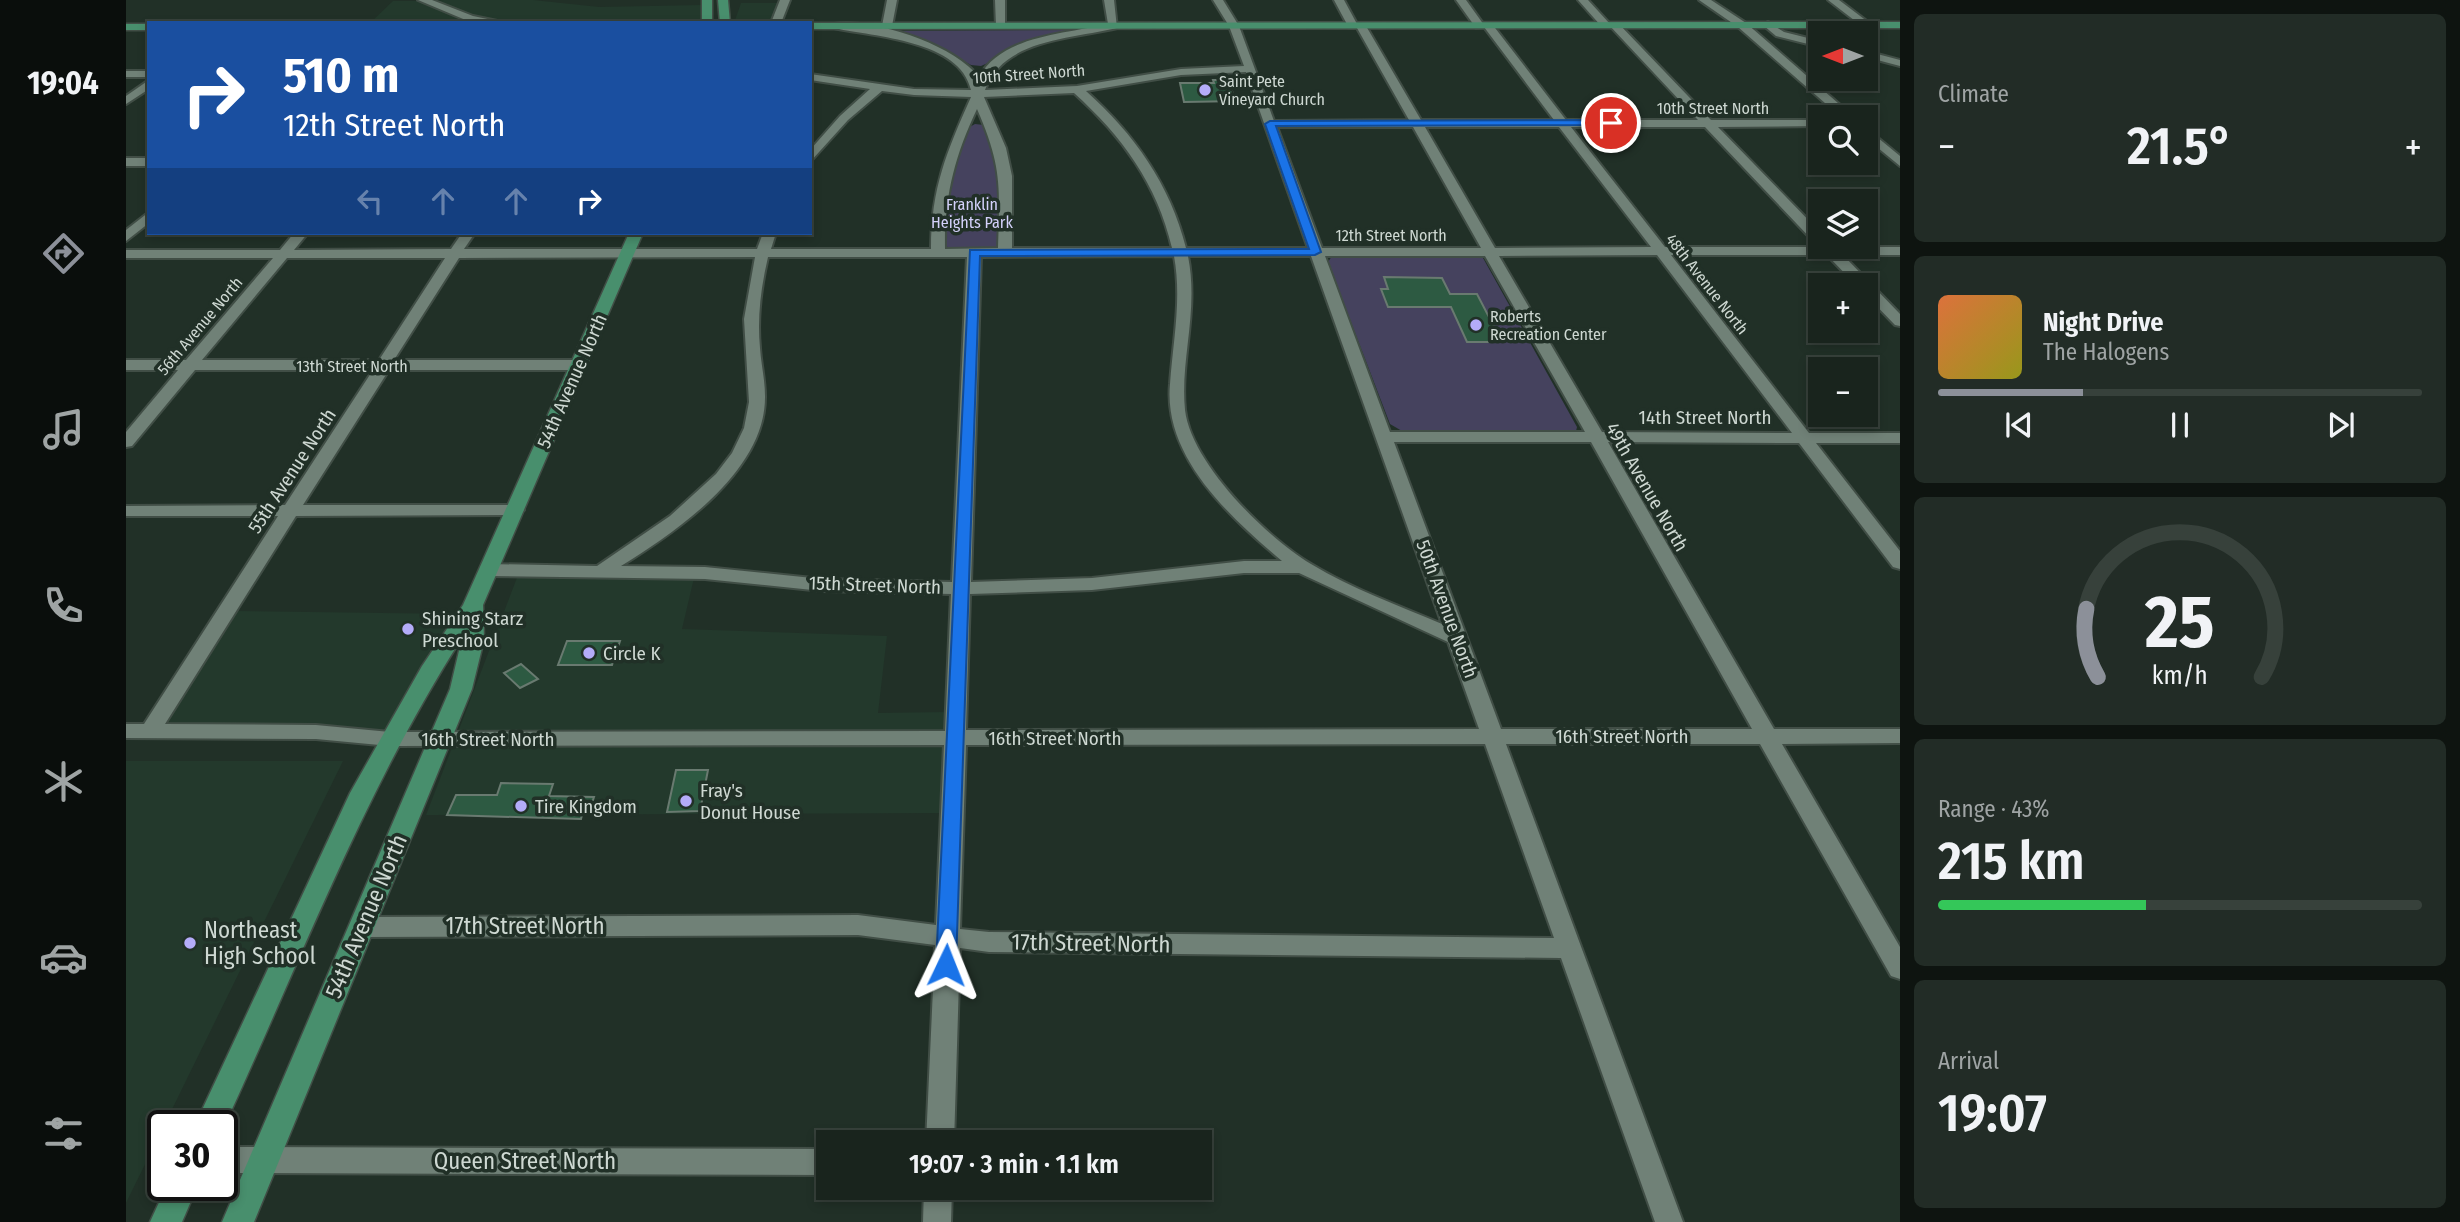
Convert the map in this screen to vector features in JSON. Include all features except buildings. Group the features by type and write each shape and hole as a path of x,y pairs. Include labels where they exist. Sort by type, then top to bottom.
{"main road":[{"path":"707,0 707,21"},
{"path":"723,0 725,21"},
{"path":"812,26 1808,25"},
{"path":"1878,25 1900,25"},
{"path":"126,27 147,27"},
{"name":"54th Avenue North","path":"218,1110 352,814 390,739 442,650 473,605 635,235"},
{"name":"54th Avenue North","path":"238,1222 461,689 473,639 473,605"},
{"path":"166,1222 176,1201"}],"street":[{"path":"424,0 472,21"},
{"path":"777,21 785,0"},
{"path":"887,26 892,0"},
{"path":"1000,0 1001,26"},
{"path":"938,252 937,224 942,181 954,141 990,68 1012,53 1053,39 1113,26 1109,0"},
{"name":"50th Avenue North","path":"1218,0 1234,26 1250,69 1669,1222"},
{"name":"49th Avenue North","path":"1339,0 1416,124 1594,438 1769,736 1900,969"},
{"name":"48th Avenue North","path":"1461,0 1562,123 1900,563"},
{"path":"1583,0 1709,124 1808,227"},
{"path":"1704,0 1742,25 1834,105"},
{"path":"1833,0 1862,21"},
{"path":"1768,25 1780,34 1808,41"},
{"path":"838,26 898,37 935,49 968,70 1000,148 1006,176 1005,252"},
{"path":"1878,57 1900,62"},
{"name":"10th Street North","path":"812,77 878,88 978,94 1077,89 1171,73 1250,69"},
{"path":"126,74 147,74"},
{"path":"126,101 146,87"},
{"path":"812,156 844,118 878,88"},
{"path":"1077,89 1120,130 1174,220 1182,252 1186,306 1176,397 1184,438 1209,478 1238,510 1301,566 1458,639"},
{"name":"10th Street North","path":"1270,124 1808,123"},
{"path":"1878,143 1900,162"},
{"path":"126,162 147,162"},
{"path":"126,237 147,218"},
{"name":"56th Avenue North","path":"126,442 299,235"},
{"name":"55th Avenue North","path":"150,731 467,235"},
{"path":"604,569 674,522 717,482 747,442 757,402 751,328 763,252 768,235"},
{"name":"12th Street North","path":"126,254 1660,252 1808,249"},
{"name":"12th Street North","path":"1878,250 1900,251"},
{"path":"940,1130 974,252"},
{"path":"1839,259 1852,273"},
{"path":"1878,300 1900,323"},
{"name":"13th Street North","path":"126,365 578,365"},
{"name":"14th Street North","path":"1384,437 1900,438"},
{"path":"126,511 515,510"},
{"name":"15th Street North","path":"489,570 604,569 705,573 822,585 962,588 1092,584 1244,568 1301,566"},
{"name":"16th Street North","path":"126,731 316,732 390,739 1900,736"},
{"name":"17th Street North","path":"362,927 858,925 989,942 1570,948"},
{"name":"Queen Street North","path":"238,1160 816,1162"},
{"path":"937,1222 938,1200"}],"shaded area":[{"path":"533,0 599,7 702,5 702,21 496,21 473,18 436,1"},
{"path":"393,1 420,1 463,21 372,21"},
{"path":"741,3 779,3 773,21 735,21"},
{"path":"518,575 694,578 682,629 887,636 878,713 947,712 946,731 458,732"},
{"path":"236,611 457,614 384,732 319,725 165,725"},
{"path":"945,744 941,813 426,815 453,745"},
{"name":"Northeast High School","path":"126,761 343,761 172,1110 147,1110 147,1160 126,1203"}],"green space":[{"path":"889,31 1071,31 1038,41 981,66 971,65 942,49"},
{"name":"Franklin Heights Park","path":"975,124 984,125 999,171 998,245 995,249 951,250 945,245 945,193 966,129"},
{"path":"1332,256 1483,258 1577,427 1576,431 1413,432 1402,431 1390,424 1328,262"}],"place":[{"name":"Saint Pete Vineyard Church","path":"1205,90"},
{"name":"Roberts Recreation Center","path":"1476,325"},
{"name":"Shining Starz Preschool","path":"408,629"},
{"name":"Circle K","path":"589,653"},
{"name":"Fray's Donut House","path":"686,801"},
{"name":"Tire Kingdom","path":"521,806"},
{"name":"Northeast High School","path":"190,943"}],"route":[{"path":"946,965 974,252 1315,252 1270,124 1611,123"}]}
